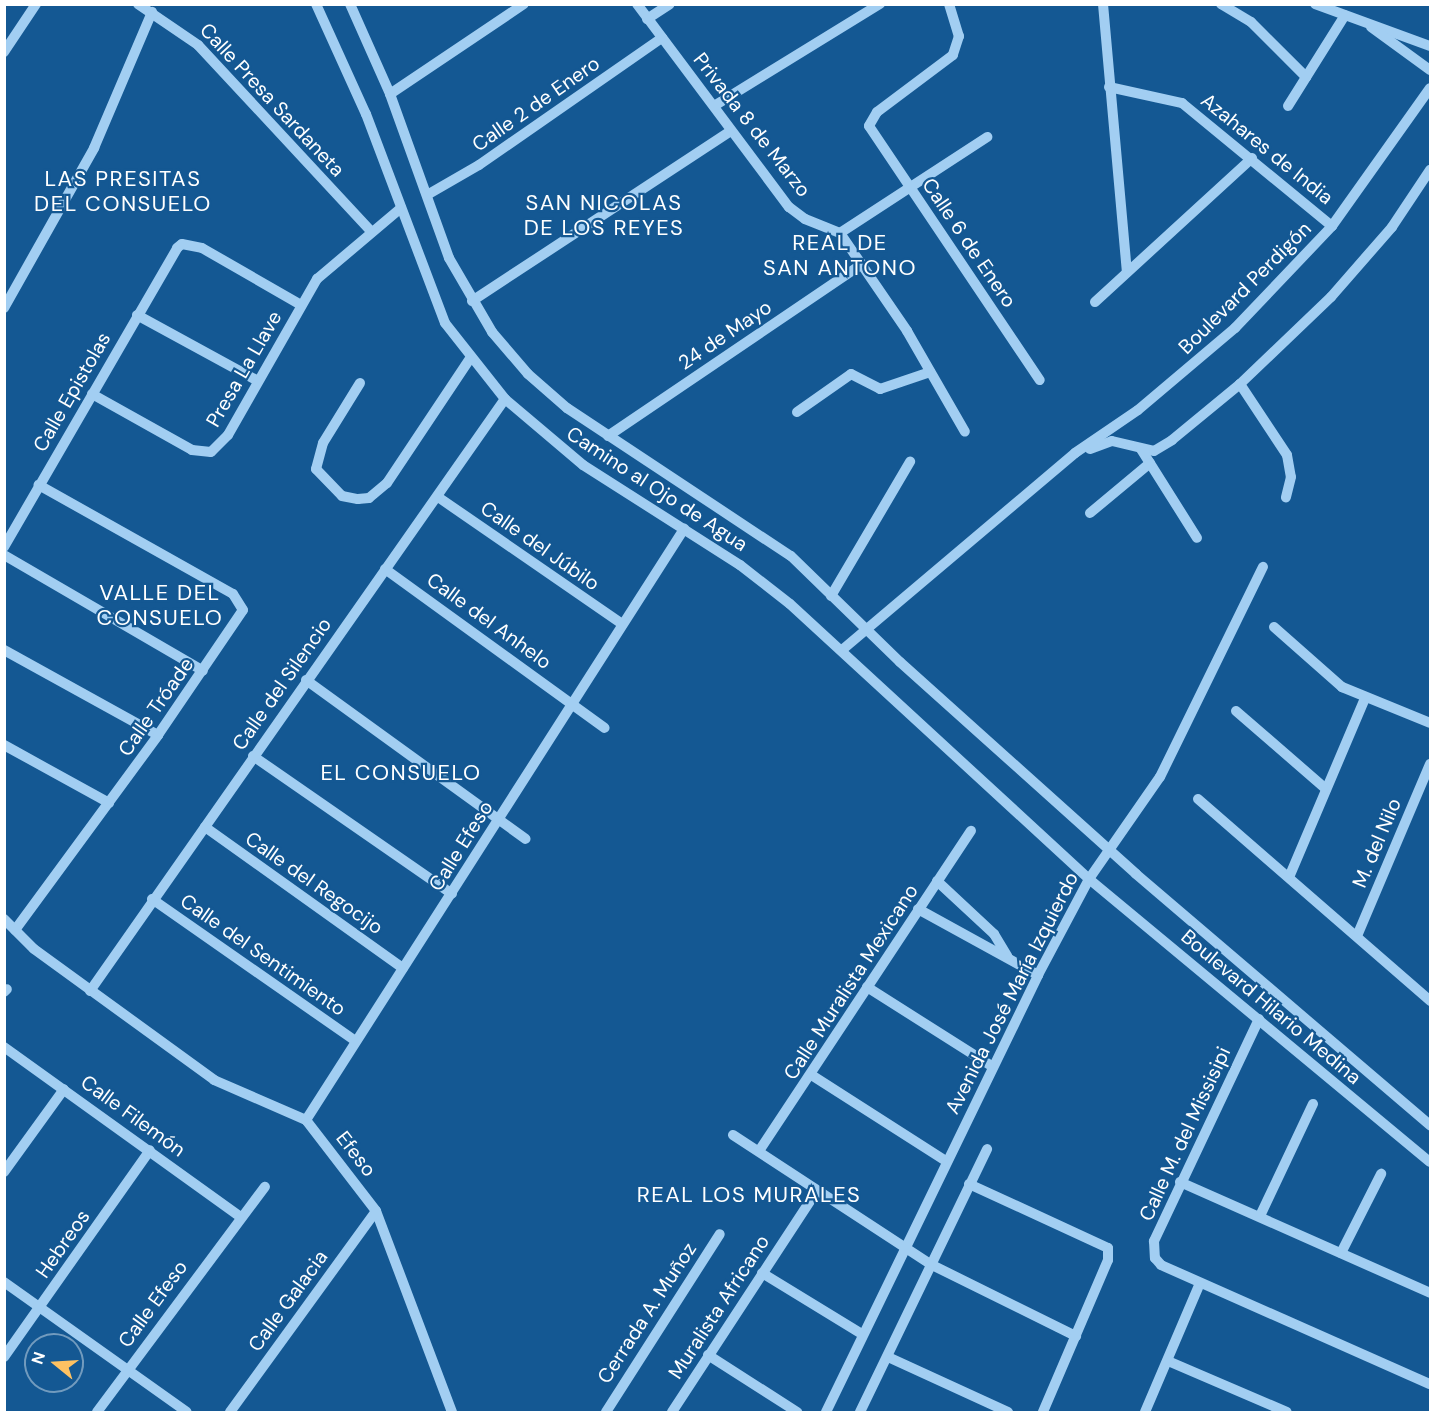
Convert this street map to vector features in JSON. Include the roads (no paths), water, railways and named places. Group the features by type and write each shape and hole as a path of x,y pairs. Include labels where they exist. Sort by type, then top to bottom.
{"street":[{"path":"4,52 36,4"},
{"name":"Calle Presa Sardaneta","path":"138,4 179,29 223,70 371,231"},
{"name":"Camino al Ojo de Agua","path":"316,4 366,114 445,322 505,399 583,465 740,565 842,650 993,795 1089,879"},
{"name":"Camino al Ojo de Agua","path":"350,4 390,94 449,258 472,301 528,374 608,436 756,530 1112,852"},
{"path":"390,94 524,4"},
{"name":"Privada 8 de Marzo","path":"637,4 789,207 805,219 840,233"},
{"path":"647,19 670,4"},
{"path":"714,106 880,4"},
{"name":"Calle 6 de Enero","path":"949,4 959,36 953,55 877,112 870,126 1040,380"},
{"path":"1103,4 1127,272"},
{"path":"1221,4 1251,22 1306,77"},
{"path":"1315,4 1346,15 1370,27 1431,70"},
{"path":"4,308 94,148 152,12"},
{"path":"1288,106 1346,15"},
{"path":"1370,27 1431,46"},
{"name":"Calle 2 de Enero","path":"427,195 479,165 662,38"},
{"name":"Azahares de India","path":"1109,87 1182,103 1332,226"},
{"name":"Boulevard Perdigón","path":"842,650 864,627 1075,453 1195,365 1284,280 1332,226 1431,88"},
{"path":"472,301 731,131"},
{"path":"965,432 930,372 840,233 987,137"},
{"path":"1095,302 1252,159"},
{"name":"Boulevard Perdigón","path":"1075,453 1112,441 1141,449 1163,447 1240,384 1331,297 1392,227 1431,170"},
{"name":"Presa La Llave","path":"92,394 192,450 211,452 228,435 301,305 336,259 401,208"},
{"name":"Calle Epistolas","path":"4,547 172,255 182,244 202,248 301,305"},
{"name":"24 de Mayo","path":"608,436 862,264"},
{"path":"137,315 258,381"},
{"path":"360,383 323,443 316,469 342,496 358,499 369,498 387,483 471,357"},
{"path":"797,412 851,374 880,389 930,372"},
{"path":"1240,384 1287,455 1291,477 1286,496"},
{"name":"Calle del Silencio","path":"90,991 152,899 505,399"},
{"path":"1141,449 1197,538"},
{"path":"831,596 910,462"},
{"path":"1090,513 1150,463"},
{"name":"Calle Tróade","path":"15,930 203,671 238,620 241,602 39,485"},
{"name":"Calle del Júbilo","path":"438,496 622,624"},
{"name":"Calle Efeso","path":"306,1120 354,1040 452,894 684,529"},
{"path":"4,555 203,671"},
{"name":"Avenida José María Izquierdo","path":"826,1413 903,1246 1038,975 1089,879 1112,852 1160,777 1263,567"},
{"name":"Calle del Anhelo","path":"385,568 605,728"},
{"path":"1275,627 1325,676 1365,698 1431,723"},
{"path":"4,650 158,735"},
{"path":"306,680 526,838"},
{"path":"1290,875 1365,698"},
{"path":"1236,711 1326,789"},
{"path":"4,745 109,803"},
{"path":"254,756 452,894"},
{"name":"M. del Nilo","path":"1357,936 1431,764"},
{"path":"1198,799 1429,995"},
{"name":"Calle del Regocijo","path":"205,827 404,968"},
{"name":"Calle Muralista Mexicano","path":"759,1151 813,1076 867,987 971,831"},
{"name":"Boulevard Hilario Medina","path":"1112,852 1431,1125"},
{"name":"Boulevard Hilario Medina","path":"1089,879 1431,1162"},
{"path":"937,881 994,934 1007,956"},
{"name":"Calle del Sentimiento","path":"152,899 354,1040"},
{"path":"918,909 1038,975"},
{"path":"4,919 90,991 214,1080 306,1120"},
{"path":"867,987 993,1067"},
{"name":"Calle M. del Missisipi","path":"1200,1283 1161,1265 1155,1258 1154,1241 1259,1019"},
{"name":"Calle Filemón","path":"4,1047 239,1216"},
{"path":"813,1076 946,1161"},
{"path":"4,1172 64,1089"},
{"path":"1260,1216 1313,1104"},
{"name":"Efeso","path":"306,1120 376,1211 452,1413"},
{"path":"733,1135 816,1192 930,1264 1076,1336"},
{"path":"860,1413 987,1149"},
{"name":"Hebreos","path":"4,1357 41,1308 150,1150"},
{"path":"1341,1253 1381,1174"},
{"path":"1180,1182 1431,1293"},
{"path":"969,1184 1103,1243 1109,1252 1043,1413"},
{"name":"Calle Efeso","path":"97,1413 239,1216 265,1187"},
{"name":"Muralista Africano","path":"672,1413 816,1192"},
{"name":"Calle Galacia","path":"230,1413 376,1211"},
{"name":"Cerrada A. Muñoz","path":"606,1413 720,1234"},
{"path":"762,1273 862,1334"},
{"path":"4,1282 188,1413"},
{"path":"1145,1413 1200,1283 1431,1384"},
{"path":"708,1355 797,1413"},
{"path":"888,1357 1008,1413"},
{"path":"1168,1361 1287,1413"}],"district":[{"name":"LAS PRESITAS DEL CONSUELO","path":"123,190"},
{"name":"SAN NICOLAS DE LOS REYES","path":"604,214"},
{"name":"REAL DE SAN ANTONO","path":"840,254"},
{"name":"VALLE DEL CONSUELO","path":"160,604"},
{"name":"EL CONSUELO","path":"401,773"},
{"name":"REAL LOS MURALES","path":"749,1195"}]}
